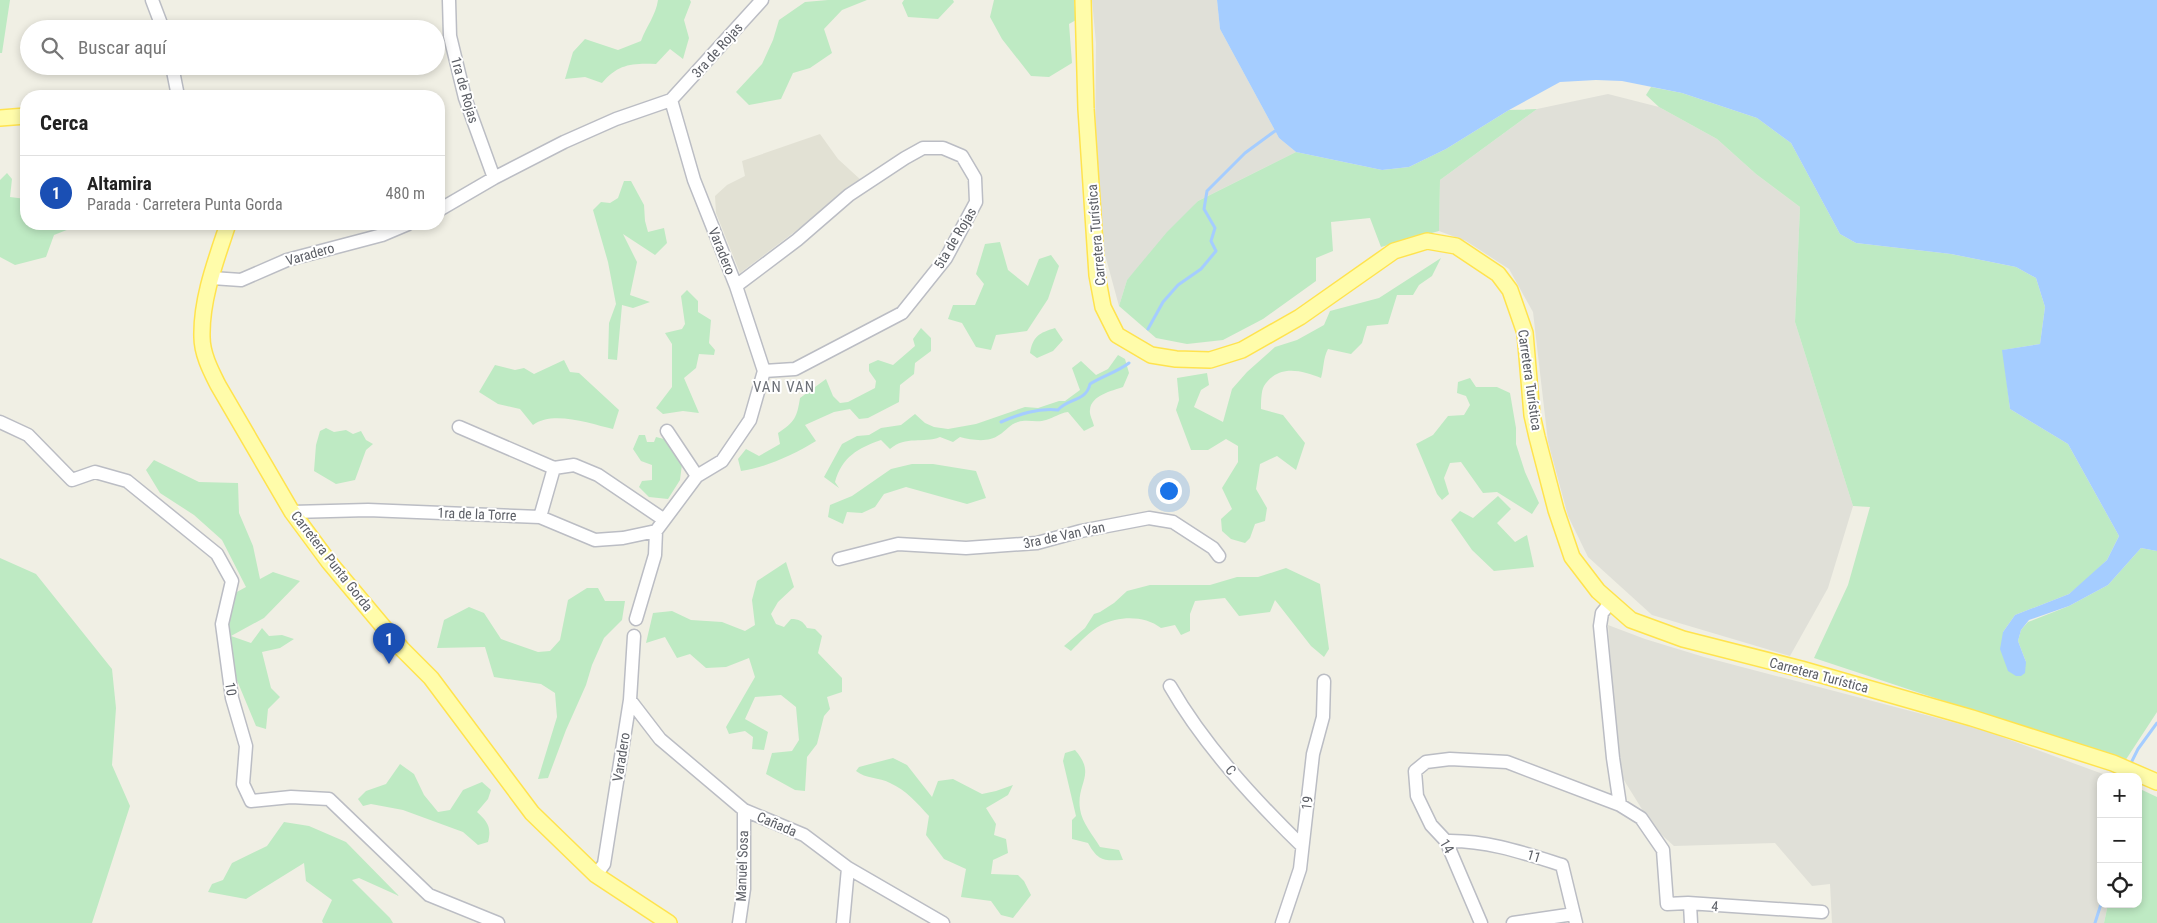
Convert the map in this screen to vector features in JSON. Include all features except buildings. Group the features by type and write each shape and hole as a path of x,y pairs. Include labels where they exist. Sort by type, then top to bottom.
{"main road":[{"name":"Carretera Turística","path":"1083,0 1086,109 1097,275 1104,307 1117,335 1151,355 1176,359 1210,360 1242,350 1300,317 1394,251 1427,241 1456,246 1498,274 1514,299 1525,333 1534,422 1556,510 1572,558 1598,591 1631,620 1683,639 1801,669 1962,715 2113,763 2157,782"},
{"path":"0,118 20,116"},
{"name":"Carretera Punta Gorda","path":"226,230 205,306 202,339 208,365 292,512 329,562 402,649 430,678 532,814 596,875 669,923"}],"street":[{"path":"152,0 160,20"},
{"name":"1ra de Rojas","path":"449,0 450,36 465,98 494,178"},
{"name":"3ra de Rojas","path":"671,100 762,0"},
{"path":"174,75 177,90"},
{"path":"445,207 494,178 564,142 616,119 671,100"},
{"name":"Varadero","path":"671,100 694,180 736,286 764,371"},
{"name":"5ta de Rojas","path":"736,286 798,240 849,195 923,148 943,148 962,156 975,178 976,202 946,258 902,313 795,368 764,371"},
{"name":"Varadero","path":"212,278 241,280 287,260 382,235 394,230"},
{"path":"636,619 655,555 656,530 696,476 722,461 750,420 764,371"},
{"name":"10","path":"0,422 28,435 72,480 95,472 127,482 217,554 232,581 222,624 232,698 246,746 243,784 251,801 291,797 329,799 429,895 498,923"},
{"path":"459,427 554,468 574,465 598,475 663,519"},
{"path":"667,432 696,476"},
{"path":"540,517 554,468"},
{"name":"1ra de la Torre","path":"292,512 368,510 540,517 595,540 623,538 656,530"},
{"name":"3ra de Van Van","path":"839,559 898,544 966,548 1038,543 1081,530 1149,518 1173,522 1213,548 1219,556"},
{"path":"1611,602 1602,613 1600,626 1613,758 1620,805"},
{"name":"Varadero","path":"596,875 604,864 630,700 634,636"},
{"name":"19","path":"1282,923 1300,869 1312,754 1323,717 1324,681"},
{"name":"C","path":"1170,686 1188,717 1217,754 1279,824 1302,846"},
{"name":"Cañada","path":"630,700 660,740 744,810 804,835 848,868 943,923"},
{"name":"14","path":"1481,923 1446,841 1431,825 1417,796 1415,771 1426,762 1450,759 1507,762 1620,805"},
{"name":"4","path":"1620,805 1641,818 1663,850 1666,904 1822,912"},
{"name":"Manuel Sosa","path":"739,923 744,889 744,810"},
{"name":"11","path":"1446,841 1470,840 1512,849 1562,865 1575,919"},
{"path":"843,923 848,868"},
{"path":"1690,904 1692,923"},
{"path":"1763,923 1764,910"},
{"path":"1513,923 1575,919"}],"shaded area":[{"path":"1092,0 1217,0 1220,29 1279,138 1296,152 1198,201 1127,280 1119,306 1104,251 1095,165 1096,43"},
{"path":"1608,94 1659,107 1717,139 1756,174 1800,207 1795,322 1853,506 1828,588 1790,656 1652,615 1588,557 1568,516 1548,442 1533,312 1509,269 1466,241 1439,231 1440,180 1537,109"},
{"path":"820,134 838,159 862,181 740,273 716,213 715,196 727,185 745,176 742,161"},
{"path":"1608,625 1645,639 1704,657 1983,730 2100,773 2097,773 2097,908 2107,908 2104,923 1832,923 1830,884 1812,886 1775,843 1674,846 1653,827 1622,777 1617,741"}],"green space":[{"path":"0,0 10,0 2,53 0,53"},
{"path":"658,0 690,0 691,2 684,20 689,38 683,59 670,49 656,64 640,64 620,68 602,83 585,77 565,79 573,52 585,39 618,50 641,41"},
{"path":"867,0 842,10 824,29 832,53 810,68 793,73 781,99 749,105 736,92 762,64 773,40 779,20 805,2"},
{"path":"904,0 953,0 954,2 938,19 908,17 902,3"},
{"path":"994,0 1074,0 1076,20 1069,24 1072,63 1049,77 1031,76 1002,39 990,17"},
{"path":"1651,87 1682,93 1757,118 1791,143 1840,234 1856,243 1951,254 2016,267 2036,278 2045,307 2040,344 2003,350 2010,409 2068,444 2119,536 2107,560 2086,580 2069,594 2015,615 2003,632 2026,662 2018,641 2021,630 2028,622 2069,606 2108,585 2141,548 2157,551 2157,712 2125,761 1814,658 1848,585 1870,507 1853,506 1795,322 1800,207 1756,174 1717,139 1659,107 1646,95"},
{"path":"1537,109 1440,180 1439,231 1381,247 1370,218 1331,222 1333,251 1316,258 1316,281 1263,319 1223,340 1187,344 1156,338 1119,306 1127,280 1167,232 1198,201 1296,152 1382,170 1409,167 1446,149 1509,110"},
{"path":"7,173 12,179 10,197 20,198 20,230 67,230 54,235 46,257 15,265 0,257 0,180"},
{"path":"624,181 631,181 644,205 648,232 664,228 667,243 655,255 623,234 637,262 630,295 650,302 633,308 622,305 617,360 608,359 609,323 616,304 608,262 593,210 601,202 610,203 618,198"},
{"path":"1000,242 1008,270 1028,286 1039,259 1051,255 1059,266 1048,299 1027,331 996,335 991,350 976,347 962,323 948,319 953,305 975,305 984,284 976,274 985,244"},
{"path":"1441,258 1432,276 1419,285 1413,295 1397,295 1388,324 1367,326 1362,343 1351,354 1328,349 1321,378 1298,371 1290,371 1276,374 1264,386 1261,409 1283,415 1305,443 1296,470 1277,456 1260,464 1256,489 1267,508 1265,521 1255,524 1250,538 1245,543 1231,539 1222,531 1221,519 1232,509 1222,488 1238,462 1238,446 1226,439 1208,450 1191,450 1176,410 1179,400 1177,378 1207,373 1209,385 1201,390 1194,407 1223,422 1232,389 1247,372 1275,347 1297,340 1324,325 1330,311 1379,298"},
{"path":"687,290 698,301 698,312 711,320 709,343 715,350 714,355 699,354 696,368 684,378 699,413 683,411 663,414 656,408 672,387 672,344 665,333 682,329 685,324 681,296"},
{"path":"921,328 931,338 931,351 915,363 914,374 900,385 899,402 868,418 859,419 850,409 834,412 805,425 816,441 780,460 741,471 738,459 746,449 759,456 780,444 778,433 788,426 794,418 798,410 800,398 826,379 833,396 840,403 848,402 875,388 876,381 869,371 869,364 878,360 893,365 915,346 913,339"},
{"path":"1055,328 1063,340 1053,351 1037,358 1030,353 1033,343 1038,336"},
{"path":"1118,355 1125,359 1129,373 1123,387 1103,394 1094,401 1090,412 1094,426 1084,431 1068,412 1043,421 1018,422 995,438 985,440 960,437 953,442 940,437 902,442 890,449 881,440 858,450 847,460 838,473 835,482 839,488 824,477 842,444 857,436 869,435 881,428 901,425 915,414 925,423 934,427 948,429 976,424 1025,407 1038,408 1059,401 1065,401 1080,390 1072,368 1081,361 1096,375 1108,369"},
{"path":"564,360 570,372 579,373 619,410 613,429 561,418 541,421 533,425 520,409 498,404 479,392 495,365 515,370 524,368 534,374"},
{"path":"1470,378 1476,387 1497,387 1510,393 1516,428 1516,444 1525,472 1539,503 1532,514 1497,492 1483,493 1461,462 1450,463 1444,478 1449,494 1442,500 1437,494 1416,444 1433,435 1448,416 1464,415 1470,405 1466,396 1457,393 1458,382"},
{"path":"326,428 334,432 346,430 353,434 361,431 366,440 373,444 366,450 355,480 336,484 314,471 316,445 320,431"},
{"path":"639,435 645,435 647,442 654,442 656,437 664,439 682,464 680,480 668,499 649,497 639,487 642,481 652,480 652,465 641,461 633,449"},
{"path":"154,460 199,482 238,483 239,513 253,546 260,579 273,572 300,581 264,618 231,636 251,643 262,628 269,636 282,635 294,639 280,648 262,652 271,688 280,697 268,709 266,729 256,726 236,678 226,639 235,593 246,587 222,540 194,515 160,493 146,470"},
{"path":"912,464 933,464 976,471 986,498 967,504 906,487 884,494 875,507 862,513 847,512 843,524 828,517 830,505 852,496 891,469"},
{"path":"1498,496 1511,509 1497,523 1515,542 1527,535 1534,567 1494,571 1472,550 1451,520 1460,511 1473,518"},
{"path":"0,558 36,574 112,669 116,708 112,765 130,806 92,923 0,923"},
{"path":"786,562 794,587 778,602 771,614 776,624 784,627 791,619 794,619 802,622 807,628 815,629 822,636 818,653 842,678 842,692 827,697 830,709 824,716 817,744 807,757 805,791 795,790 766,774 772,753 792,751 799,740 796,707 781,695 755,697 745,719 768,732 764,750 752,749 753,737 745,731 729,734 726,727 755,677 749,658 726,667 706,668 690,654 677,658 665,637 646,643 653,613 672,611 691,620 722,622 745,631 755,625 752,600 757,581"},
{"path":"1286,568 1320,584 1329,649 1324,657 1311,646 1275,600 1270,612 1239,616 1225,598 1195,601 1190,614 1190,631 1181,635 1175,625 1161,628 1147,621 1131,618 1101,625 1071,651 1064,646 1085,628 1094,614 1114,603 1127,591 1150,585 1210,585 1237,577 1258,577"},
{"path":"587,588 598,588 605,601 625,601 622,620 604,638 548,778 538,779 557,717 555,693 541,684 494,677 485,647 437,648 444,620 469,607 484,613 501,639 538,652 550,651 560,640 568,600"},
{"path":"1075,750 1081,759 1085,773 1080,800 1083,819 1100,847 1119,850 1123,860 1102,859 1098,857 1088,843 1072,839 1072,820 1076,816 1063,761 1065,753"},
{"path":"893,758 907,765 932,797 938,781 953,779 982,794 1013,785 1008,795 986,808 996,824 994,835 1006,839 1008,853 993,860 991,874 1018,875 1024,881 1031,895 1013,918 1001,915 991,901 961,897 966,869 944,859 926,835 929,816 901,789 886,781 856,771 859,767"},
{"path":"400,764 414,774 424,795 438,812 450,810 463,790 482,782 491,790 488,799 477,812 488,825 488,842 478,845 463,832 403,810 371,804 363,806 358,799 366,791 386,784"},
{"path":"2142,790 2157,797 2157,923 2104,923 2107,908 2142,908"},
{"path":"284,822 309,826 346,842 399,896 359,878 352,880 393,923 323,923 322,921 332,900 306,881 304,863 246,899 208,892 212,884 223,880 232,863 267,846"}],"water":[{"path":"1217,0 2157,0 2157,551 2141,548 2108,585 2069,606 2029,620 2021,630 2018,641 2026,662 2025,673 2021,676 2016,676 2008,671 2000,649 2003,632 2015,615 2069,594 2107,560 2119,536 2068,444 2010,409 2002,350 2040,344 2045,307 2036,278 2016,267 1951,254 1856,243 1840,234 1791,143 1757,118 1682,93 1622,81 1560,82 1509,110 1446,149 1409,167 1382,170 1296,152 1279,138 1220,29"}],"waterway":[{"path":"1148,329 1163,302 1178,285 1201,269 1216,251 1211,241 1215,228 1204,209 1207,191 1245,153 1275,131"},
{"path":"1001,422 1029,412 1058,410 1085,394 1090,384 1129,363"},
{"path":"2130,765 2138,749 2157,723"},
{"path":"2095,923 2100,908"}],"place":[{"name":"Altamira","path":"389,664"}],"district":[{"name":"VAN VAN","path":"784,387"}]}
